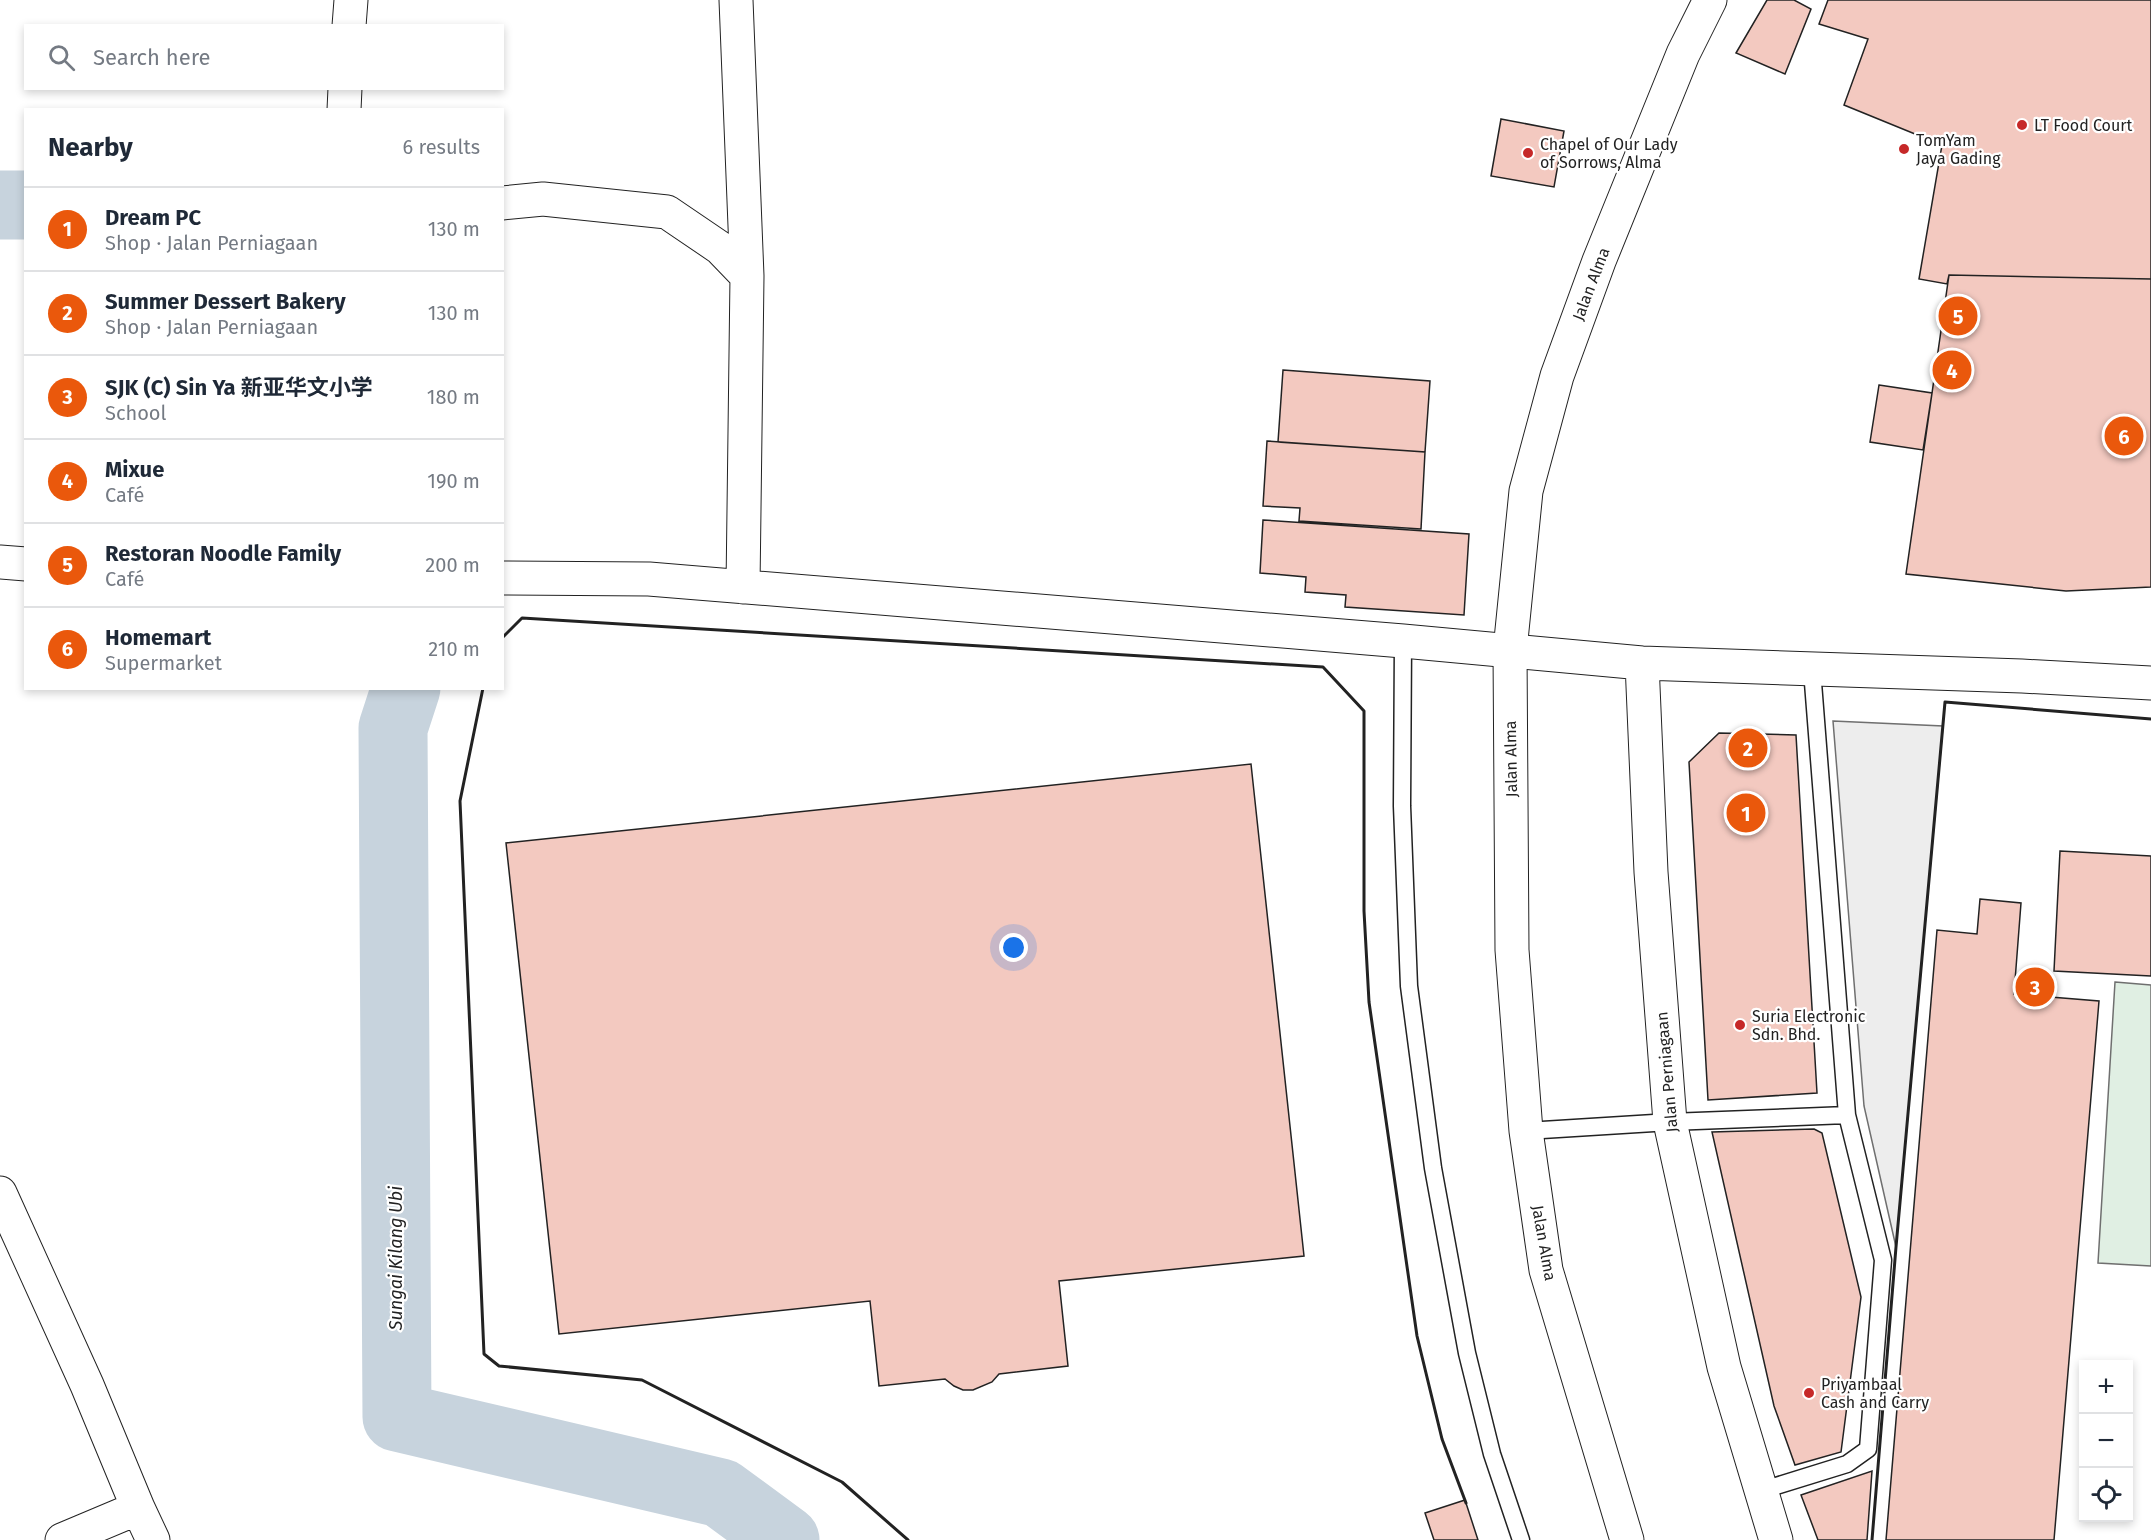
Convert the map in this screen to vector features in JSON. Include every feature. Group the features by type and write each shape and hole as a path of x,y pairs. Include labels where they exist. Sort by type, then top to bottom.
{"street":[{"path":"349,24 351,0"},
{"path":"736,0 747,276 743,587"},
{"name":"Jalan Alma","path":"1627,1540 1546,1270 1526,1131 1512,950 1510,650 1526,491 1557,376 1599,261 1683,54 1710,0"},
{"path":"344,108 345,90"},
{"path":"504,203 543,200 667,212 720,248 747,276"},
{"path":"0,562 24,564"},
{"path":"504,578 649,579 1403,640 1642,663 2022,676 2151,683"},
{"name":"Jalan Perniagaan","path":"1642,663 1651,872 1670,1122 1724,1367 1776,1540"},
{"path":"0,1193 87,1385 153,1540"},
{"path":"62,1540 138,1508"}],"lane":[{"path":"1403,640 1402,806 1409,986 1433,1168 1467,1353 1492,1454 1521,1540"},
{"path":"1760,1491 1847,1464 1868,1449 1883,1260 1847,1115 1812,670"},
{"path":"1526,1131 1670,1122 1847,1115"}],"green space":[{"path":"2115,982 2151,985 2151,1266 2098,1263"}],"shaded area":[{"path":"1833,721 1943,726 1896,1247 1864,1106"}],"building":[{"path":"1767,0 1794,0 1811,9 1785,74 1736,53"},
{"name":"LT Food Court","path":"1828,0 2151,0 2151,279 1949,275 1947,284 1919,279 1942,145 1844,105 1868,39 1819,24"},
{"name":"Chapel of Our Lady of Sorrows, Alma","path":"1501,119 1564,131 1554,187 1491,176"},
{"path":"1949,275 2151,279 2151,587 2066,591 1906,574"},
{"path":"1283,370 1430,381 1425,452 1278,442"},
{"path":"1879,385 1932,393 1923,450 1870,442"},
{"path":"1267,441 1425,452 1421,529 1299,521 1300,508 1263,506"},
{"path":"1263,520 1469,534 1464,615 1345,607 1346,595 1305,592 1306,577 1260,573"},
{"path":"1719,733 1796,735 1817,1093 1708,1100 1689,762"},
{"path":"1251,764 1304,1256 1059,1281 1068,1366 999,1374 992,1382 973,1390 963,1390 945,1379 879,1386 870,1301 559,1334 506,843"},
{"path":"2060,851 2151,856 2151,976 2054,971"},
{"path":"1980,899 2021,903 2014,994 2099,1001 2054,1540 1886,1540 1937,930 1977,934"},
{"path":"1814,1129 1822,1133 1861,1297 1841,1452 1795,1465 1774,1406 1712,1132"},
{"path":"1872,1471 1867,1540 1818,1540 1801,1495"},
{"path":"1465,1500 1478,1540 1434,1540 1425,1513"}],"waterway":[{"name":"Sungai Kilang Ubi","path":"0,205 24,205"},
{"name":"Sungai Kilang Ubi","path":"405,690 393,728 397,1417 721,1493 785,1540"}],"wall":[{"path":"504,636 522,618 1323,667 1364,711 1364,911 1369,1002 1417,1336 1442,1439 1466,1503"},
{"path":"483,690 460,801 484,1354 499,1366 642,1380 842,1482 908,1540"},
{"path":"1872,1540 1945,702 2151,719"}],"place":[{"name":"LT Food Court","path":"2022,125"},
{"name":"TomYam Jaya Gading","path":"1904,149"},
{"name":"Chapel of Our Lady of Sorrows, Alma","path":"1528,153"},
{"name":"Restoran Noodle Family","path":"1958,316"},
{"name":"Mixue","path":"1952,370"},
{"name":"Homemart","path":"2124,436"},
{"name":"Summer Dessert Bakery","path":"1748,748"},
{"name":"Dream PC","path":"1746,813"},
{"name":"SJK (C) Sin Ya 新亚华文小学","path":"2035,987"},
{"name":"Suria Electronic Sdn. Bhd.","path":"1740,1025"},
{"name":"Priyambaal Cash and Carry","path":"1809,1393"}]}
